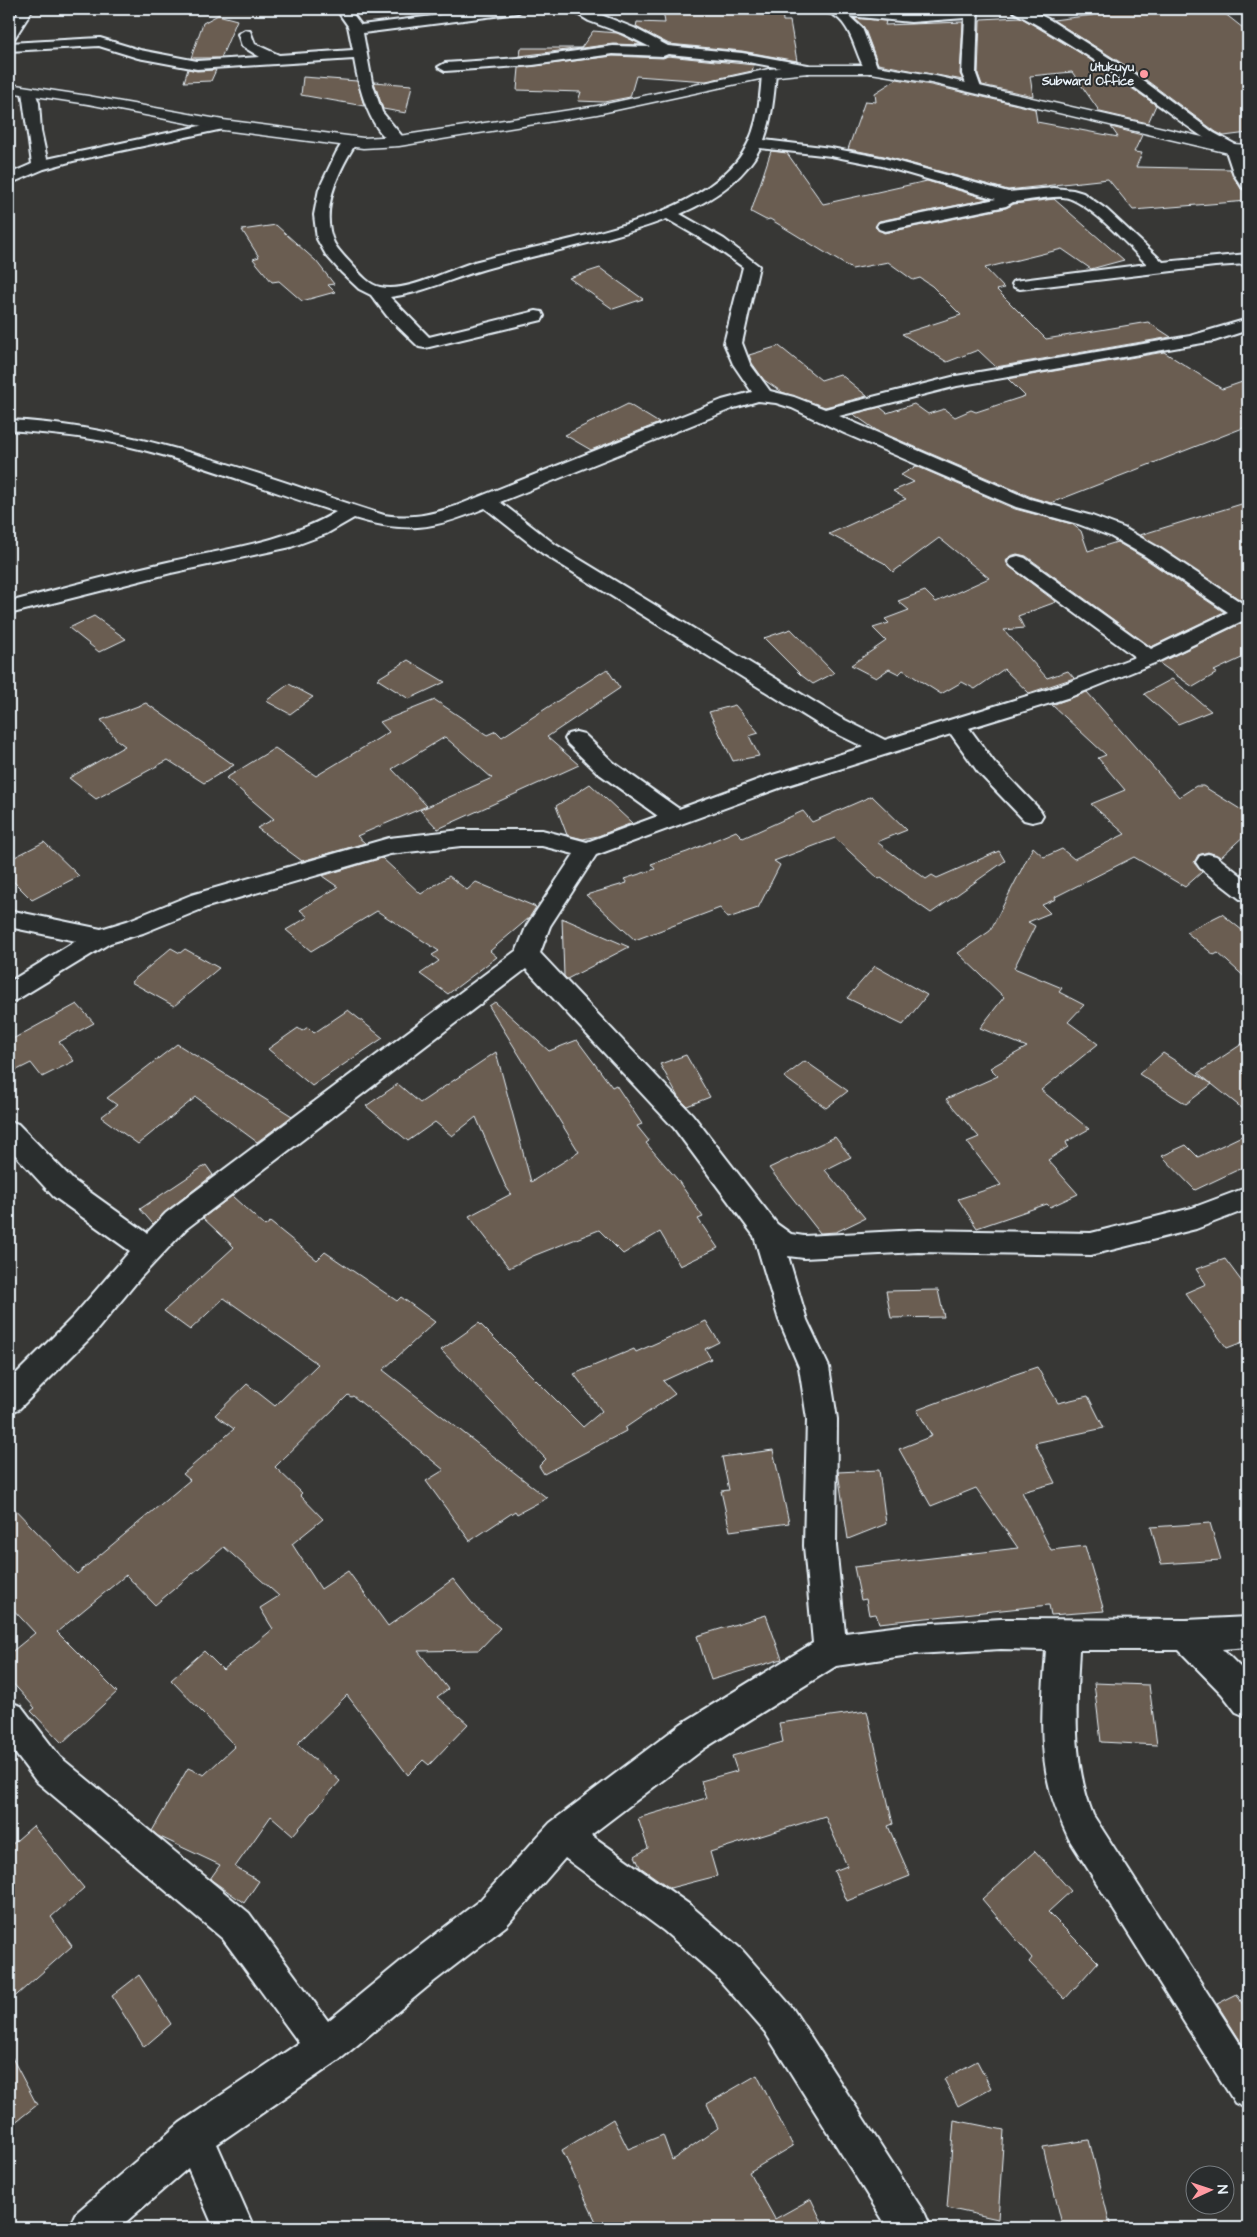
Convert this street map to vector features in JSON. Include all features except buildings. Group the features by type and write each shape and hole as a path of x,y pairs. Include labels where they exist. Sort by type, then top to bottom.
{"street":[{"path":"9,36 26,9"},
{"path":"342,9 356,30 365,82 375,112 385,127 399,140"},
{"path":"356,30 517,9"},
{"path":"576,9 629,31 665,50 676,52"},
{"path":"816,9 911,18 972,12 969,74 974,88"},
{"path":"1019,9 1045,23 1134,79 1209,136 1241,150"},
{"path":"836,10 855,28 871,69"},
{"path":"245,34 249,46 276,59"},
{"path":"9,47 92,42 108,44 138,54 198,65 361,54"},
{"path":"445,66 533,61 613,50 742,57 808,69"},
{"path":"9,88 88,100 223,125 349,143 399,140 597,110 769,72 808,69 871,69 908,74 974,88 1241,150"},
{"path":"349,143 334,168 328,184 322,223 324,238 330,250 352,274 369,288 386,293 409,289 473,268 669,214 723,181 742,165 755,143 762,124 769,72"},
{"path":"29,92 34,109 34,132 41,155 39,166"},
{"path":"9,178 39,166 139,142 223,125"},
{"path":"755,143 863,158 903,167 984,192 1019,198"},
{"path":"1241,150 1241,175 1248,185"},
{"path":"885,226 1019,198 1060,193 1080,195 1159,267"},
{"path":"669,214 718,242 751,266 733,343 740,365 764,396"},
{"path":"1020,284 1159,267 1248,259"},
{"path":"376,291 393,312 426,343 536,316"},
{"path":"823,415 956,381 1190,341 1214,336 1248,324"},
{"path":"9,425 43,426 129,441 189,458 381,520 415,523 450,515 722,408 764,396 800,406 823,415 850,429 1023,503 1085,520 1117,532 1152,552 1247,613"},
{"path":"487,501 548,549 823,717 882,747"},
{"path":"9,608 170,567 284,543 319,530 352,511"},
{"path":"1018,562 1150,658"},
{"path":"9,993 101,937 135,927 198,901 389,846 461,838 542,838 588,850 774,782 1063,692 1150,658 1247,613"},
{"path":"956,726 986,767 1032,815"},
{"path":"576,739 606,768 675,817"},
{"path":"9,1400 82,1327 176,1221 527,955 539,926 588,850"},
{"path":"1208,862 1248,893"},
{"path":"9,918 16,921 101,937"},
{"path":"527,955 683,1121 767,1232 784,1244 804,1247 918,1241 1091,1244 1196,1218 1248,1198"},
{"path":"9,1130 63,1188 150,1250"},
{"path":"767,1232 793,1320 814,1367 816,1376 822,1419 820,1546 830,1651"},
{"path":"89,2228 194,2137 325,2048 419,1970 493,1913 562,1835 693,1736 830,1651 916,1639 1001,1634 1186,1635 1248,1632"},
{"path":"1063,1634 1062,1767 1068,1794 1081,1827 1248,2090"},
{"path":"1186,1635 1234,1683 1248,1702"},
{"path":"9,1718 48,1769 236,1926 325,2048"},
{"path":"562,1835 677,1918 730,1963 778,2019 911,2228"},
{"path":"194,2137 234,2228"}],"place":[{"name":"Utukuyu Subward Office","path":"1144,74"}]}
